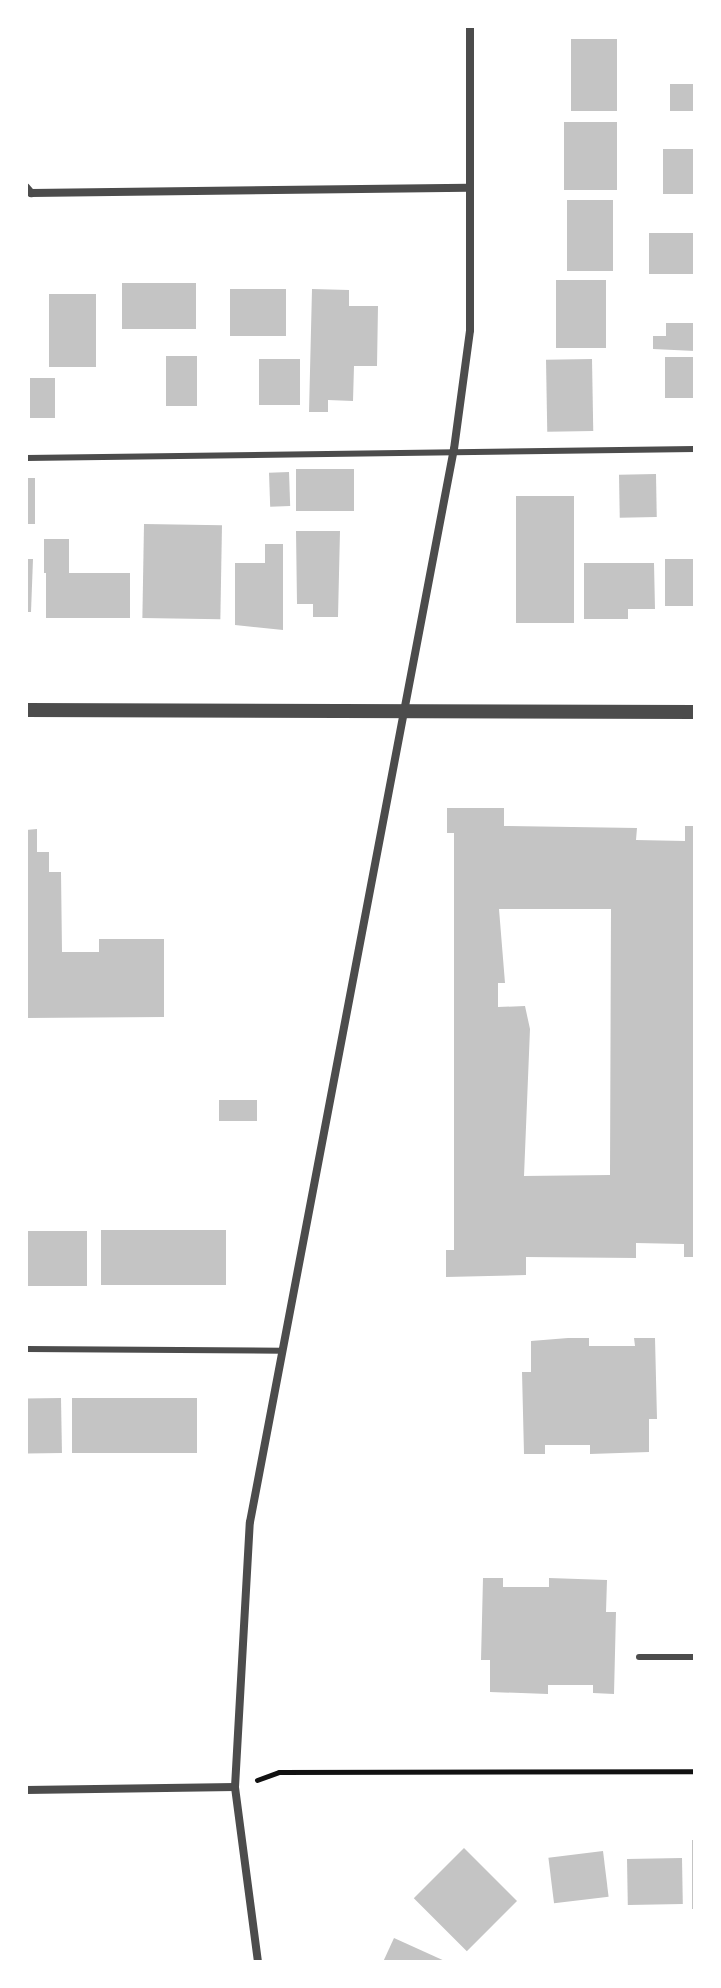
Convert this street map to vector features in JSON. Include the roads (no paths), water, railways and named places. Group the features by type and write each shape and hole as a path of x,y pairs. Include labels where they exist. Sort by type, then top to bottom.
{"street":[{"path":"258,1962 235,1787 250,1522 454,449 470,330 470,26"},
{"path":"26,187 31,193 468,188"},
{"path":"26,710 695,712"},
{"path":"26,1790 235,1787"}],"lane":[{"path":"26,458 454,449 695,449"},
{"path":"26,1349 282,1351"},
{"path":"639,1657 695,1657"}]}
